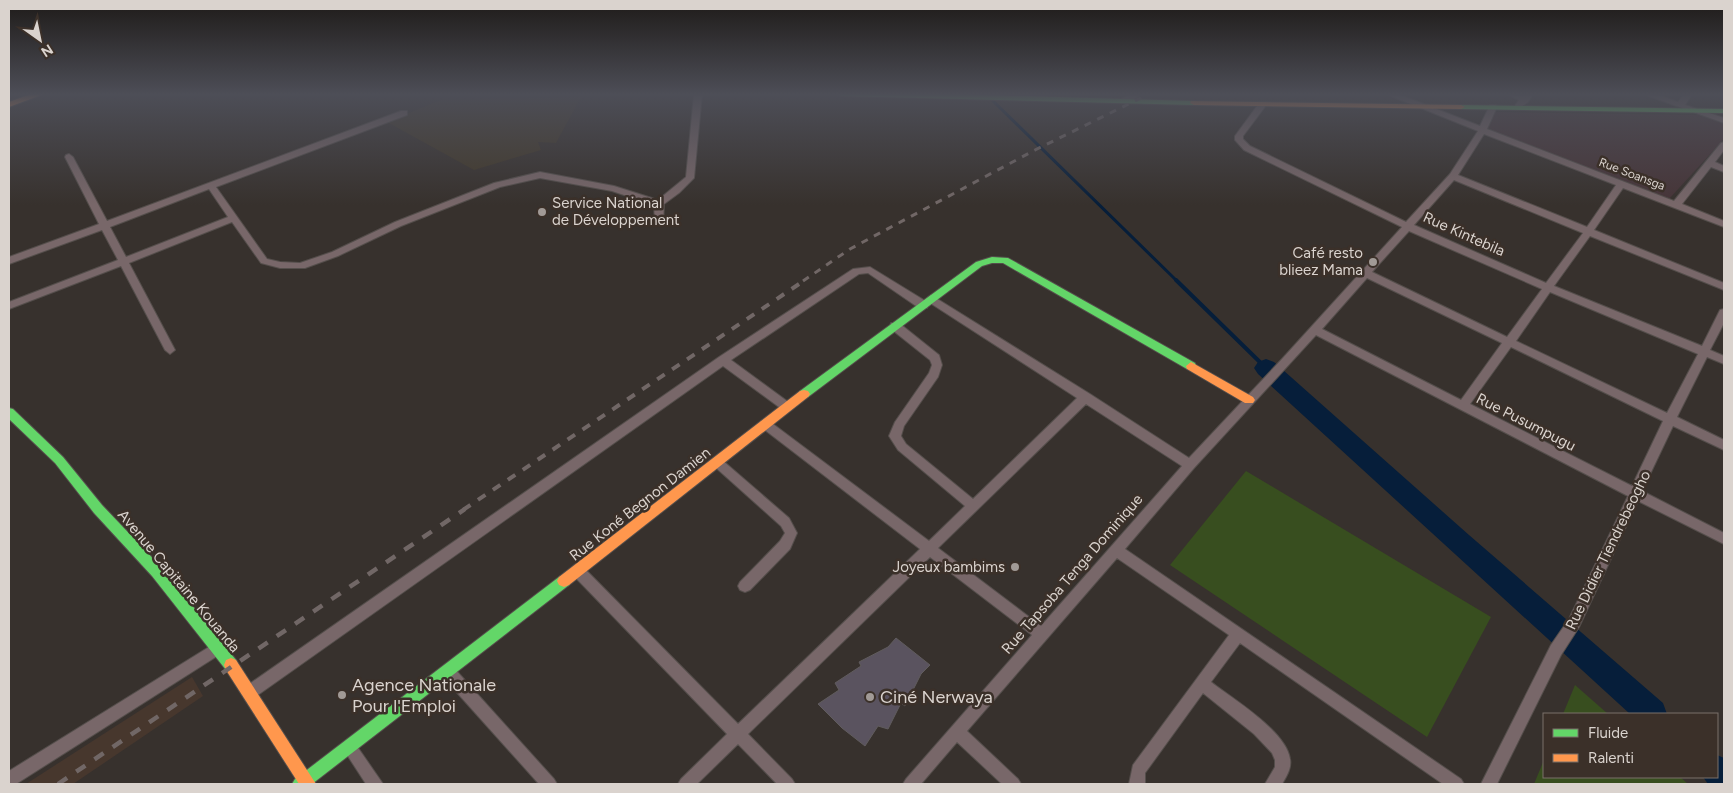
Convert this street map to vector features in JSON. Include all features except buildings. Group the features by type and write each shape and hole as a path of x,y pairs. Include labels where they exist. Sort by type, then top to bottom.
{"main road":[{"name":"Rue Koné Begnon Damien","path":"304,783 718,463 765,424 979,264 992,260 1005,260 1249,400"},
{"name":"Avenue Capitaine Kouanda","path":"9,412 59,460 98,509 157,572 250,692 304,783"}],"street":[{"path":"9,261 355,131"},
{"path":"210,185 264,261 280,265 300,266 335,254 398,224 496,185 540,175 558,176 614,189 658,203 676,192 690,178 694,131"},
{"name":"Rue Kintebila","path":"1243,131 1238,140 1260,155 1408,226 1549,288 1724,360"},
{"name":"Rue Tapsoba Tenga Dominique","path":"911,784 958,733 1041,634 1190,465 1286,362 1453,176 1481,131"},
{"name":"Rue Soansga","path":"1485,131 1724,224"},
{"path":"1676,205 1724,144"},
{"path":"69,157 170,350"},
{"path":"1709,164 1724,169"},
{"path":"1453,176 1724,287"},
{"path":"1463,406 1589,232 1621,184"},
{"path":"658,203 660,223"},
{"path":"9,306 234,218"},
{"path":"250,692 723,360 861,270 870,270 927,302 1086,397 1190,465"},
{"path":"1365,273 1724,445"},
{"name":"Rue Didier Tiendrebeogho","path":"1489,784 1556,650 1574,623 1670,420 1724,313"},
{"path":"896,326 935,358 937,365 934,374 899,425 895,436 902,448 972,505"},
{"name":"Rue Pusumpugu","path":"1315,330 1724,540"},
{"path":"723,360 788,407"},
{"path":"686,784 738,736 972,505 1086,397"},
{"path":"765,424 1041,634"},
{"path":"718,463 785,522 791,533 785,545 745,586"},
{"path":"1115,550 1456,784"},
{"path":"578,571 787,784"},
{"path":"1137,784 1138,770 1238,634"},
{"path":"9,780 217,648"},
{"path":"448,672 548,784"},
{"path":"1202,684 1273,742 1283,757 1281,772 1273,784"},
{"path":"958,733 1013,784"},
{"path":"349,747 375,784"}],"shaded area":[{"path":"403,131 563,131 556,143 538,142 541,150 474,170"},
{"path":"1487,131 1724,131 1724,139 1669,199"},
{"path":"192,677 203,696 73,784 26,784"}],"green space":[{"path":"1246,471 1491,617 1427,737 1170,565"},
{"path":"1575,685 1607,713 1563,713"},
{"path":"1543,762 1543,778 1681,778 1688,784 1534,784"}],"waterway":[{"path":"1024,131 1177,281"},
{"path":"1176,280 1266,368"},
{"path":"1266,368 1651,713"},
{"path":"1718,772 1724,778"}],"railway":[{"path":"803,281 850,249 1074,131"},
{"path":"463,510 805,280"},
{"path":"58,784 465,509"}],"traffic: fast":[{"path":"804,394 979,264 992,260 1005,260 1191,366"},
{"path":"9,412 59,460 98,509 157,572 231,665"},
{"path":"300,784 564,581"}],"traffic: slow":[{"path":"1191,366 1249,400"},
{"path":"564,581 804,394"},
{"path":"231,665 308,784"}],"place":[{"name":"Service National de Développement","path":"542,212"},
{"name":"Café resto blieez Mama","path":"1373,262"},
{"name":"Joyeux bambims","path":"1015,567"},
{"name":"Agence Nationale Pour l'Emploi","path":"342,695"},
{"name":"Ciné Nerwaya","path":"870,697"}]}
